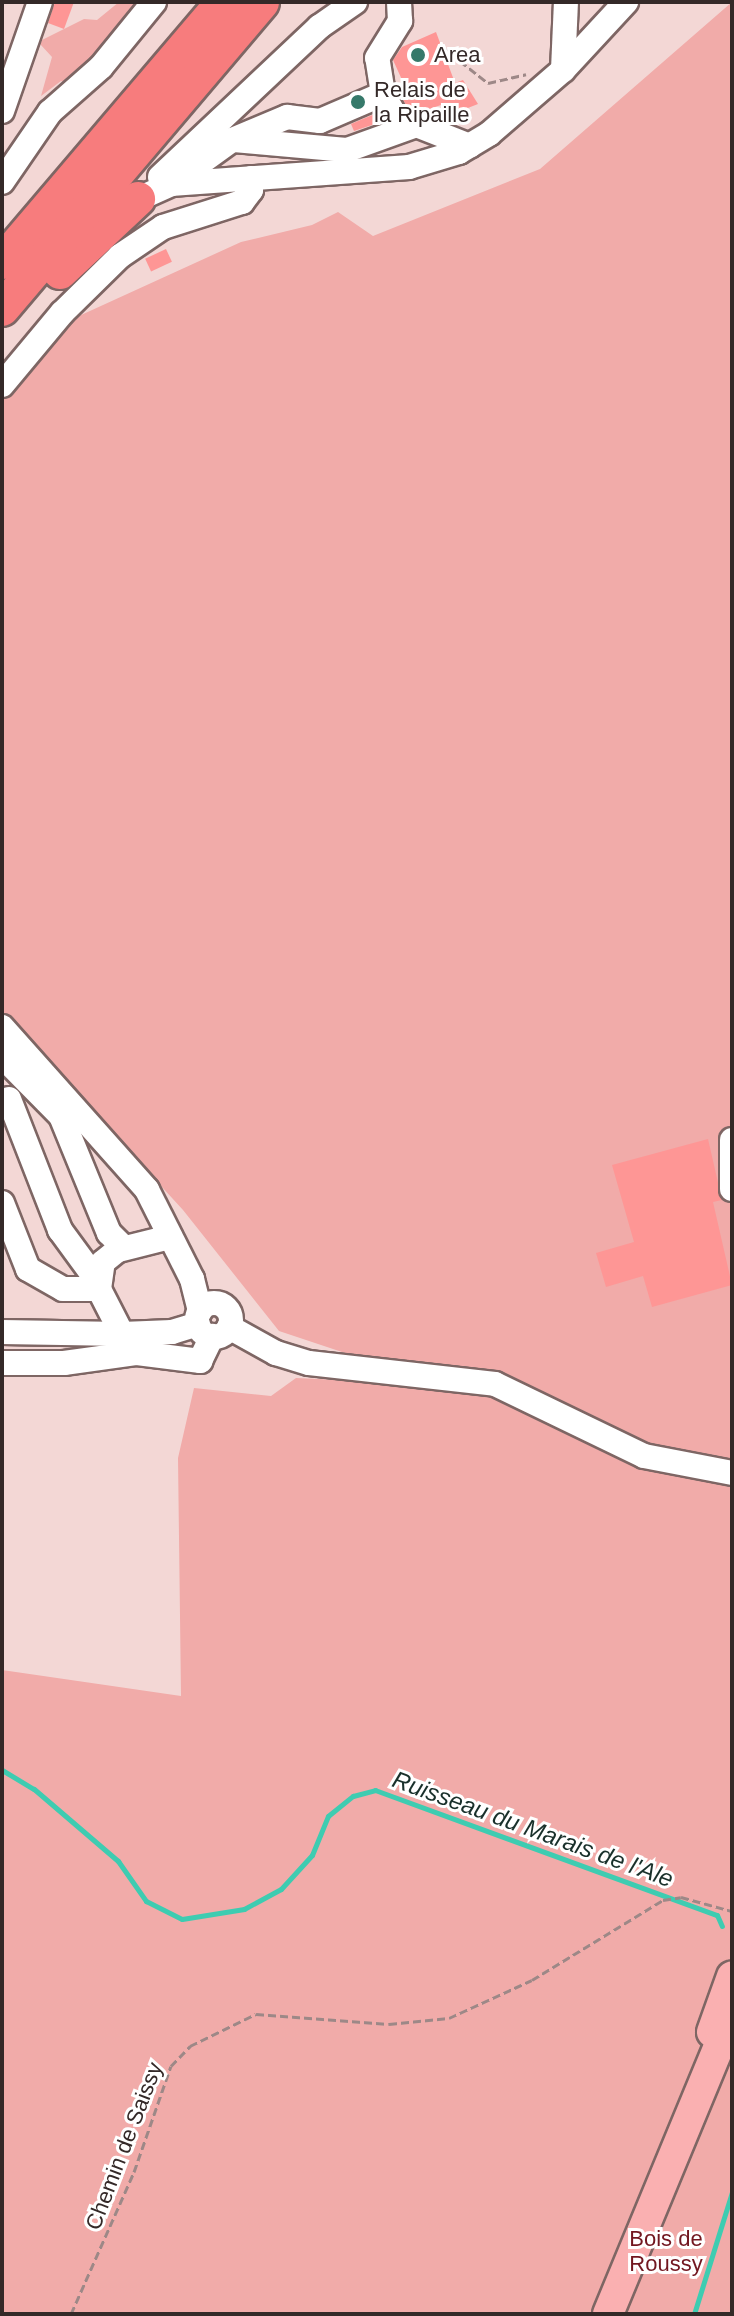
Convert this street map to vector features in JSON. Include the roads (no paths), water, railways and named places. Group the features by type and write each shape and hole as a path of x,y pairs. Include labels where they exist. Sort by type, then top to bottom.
{"highway":[{"path":"2,262 223,2"},
{"path":"2,309 262,2"},
{"path":"2,331 138,199"}],"main road":[{"path":"678,2140 732,1976"},
{"path":"608,2314 732,2015"}],"street":[{"path":"28,146 4,106 40,2"},
{"path":"2,182 50,112 101,67 154,2"},
{"path":"138,199 319,27 355,2"},
{"path":"399,2 400,21 377,58 383,94 396,117 470,146"},
{"path":"563,70 566,2"},
{"path":"171,184 409,167 470,146 563,70 626,2"},
{"path":"138,199 171,184 232,140 287,117 320,121 383,94"},
{"path":"232,140 347,150 414,126"},
{"path":"328,150 347,172"},
{"path":"2,385 120,256 163,227 242,202 251,190 251,178"},
{"path":"2,1027 114,1147 168,1228 212,1320 276,1353 309,1363 495,1384 644,1456 732,1473"},
{"path":"2,1056 61,1116 109,1233 124,1248"},
{"path":"9,1099 60,1230 99,1286 122,1334"},
{"path":"732,1140 732,1189"},
{"path":"2,1203 28,1269 63,1289 99,1286"},
{"path":"99,1286 107,1257 168,1228"},
{"path":"2,1332 172,1332 212,1320"},
{"path":"2,1363 64,1363 137,1353 200,1361 212,1320"}],"waterway":[{"name":"Ruisseau du Marais de l'Ale","path":"2,1770 34,1789 118,1861 146,1901 182,1919 244,1909 281,1889 312,1855 328,1816 353,1796 375,1790 717,1915 722,1926"},
{"name":"Ruisseau du Marais de l'Ale","path":"694,2314 732,2192"}],"place":[{"name":"Area","path":"418,55"},
{"name":"Relais de la Ripaille","path":"358,102"}],"park label":[{"name":"Bois de Roussy","path":"666,2250"}]}
